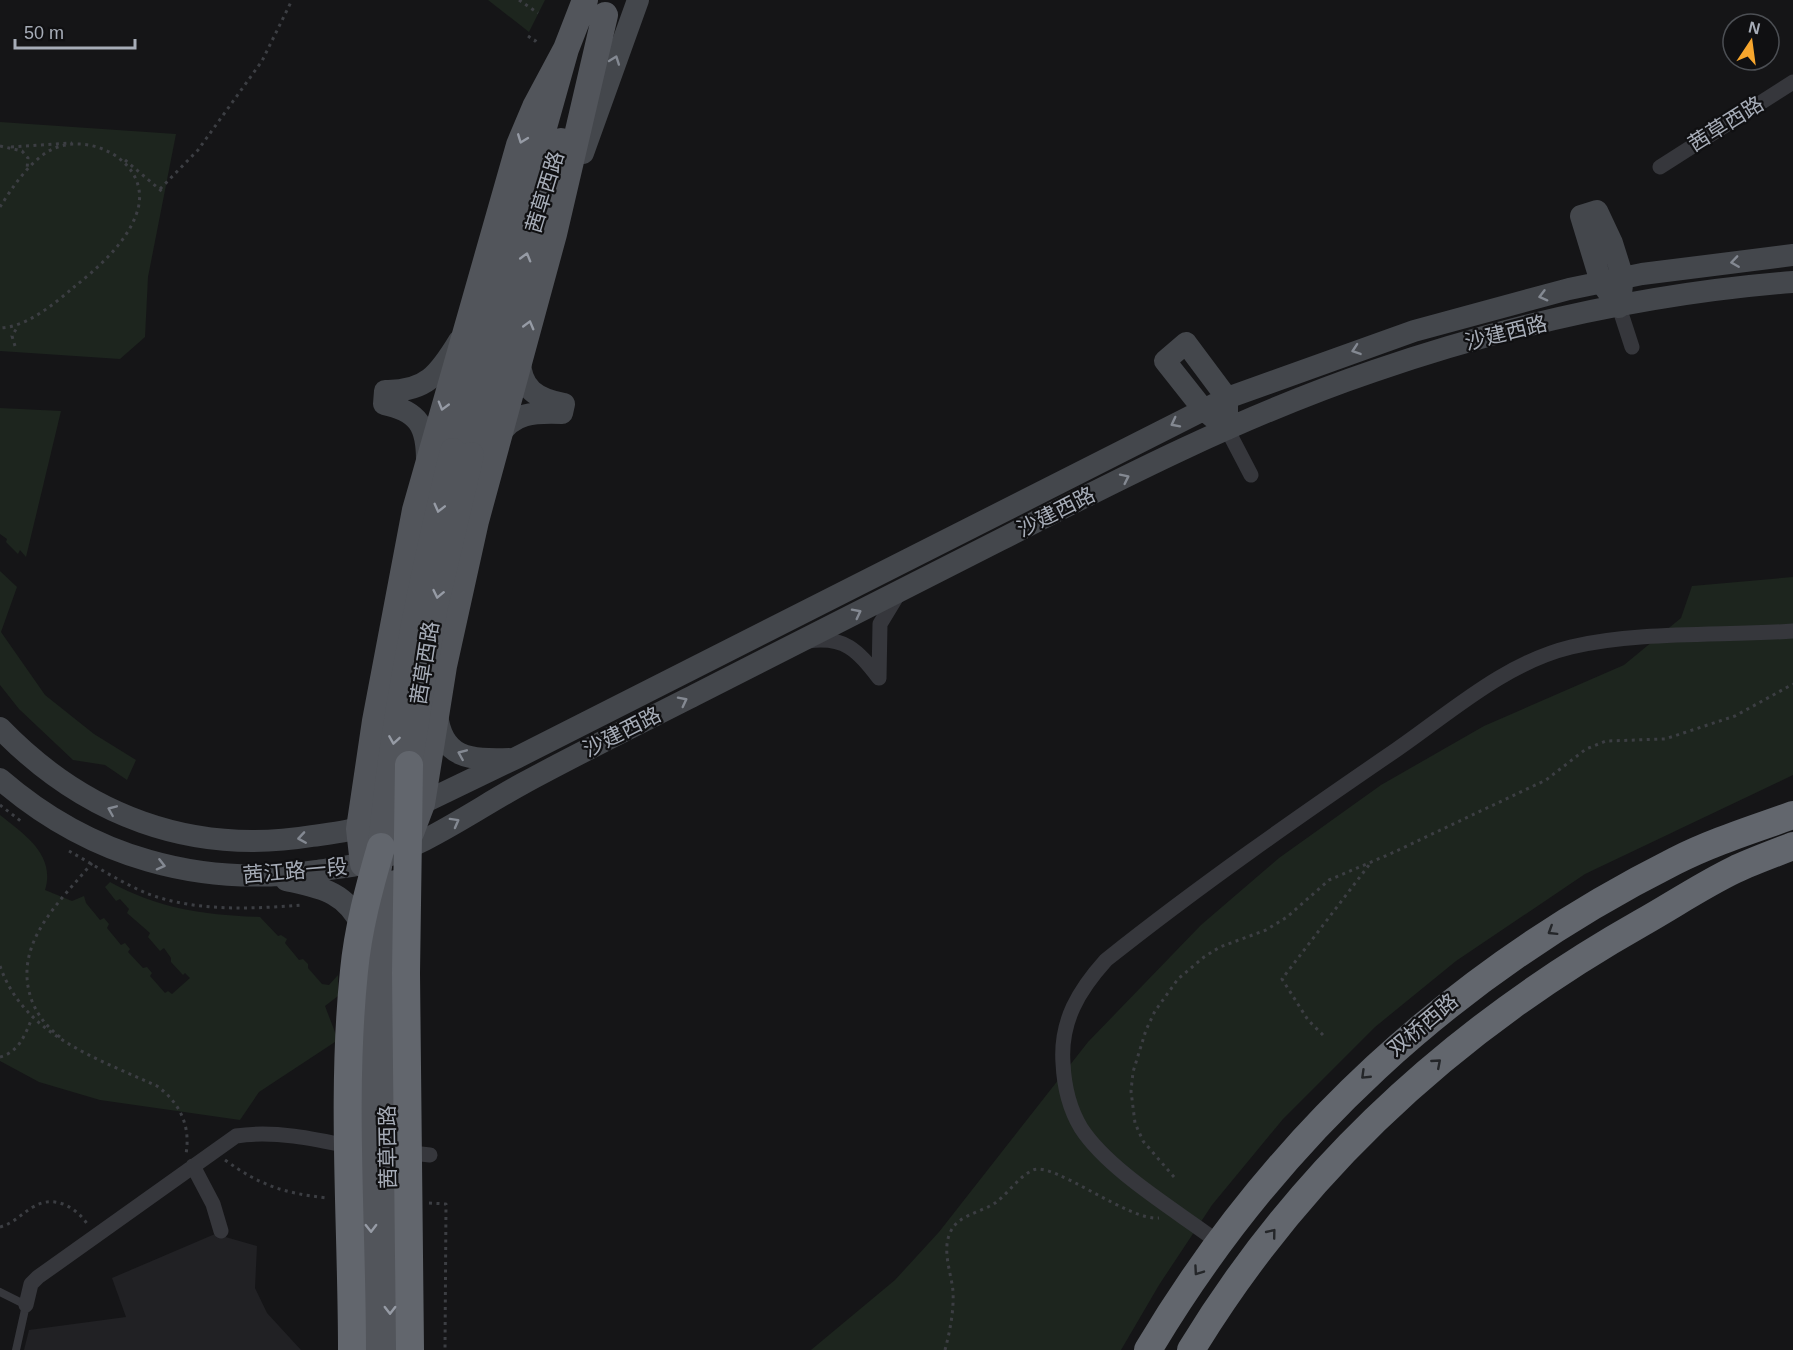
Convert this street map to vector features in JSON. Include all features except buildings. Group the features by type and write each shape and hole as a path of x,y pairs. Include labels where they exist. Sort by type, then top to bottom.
{"highway":[{"path":"409,765 405,973 410,1350"},
{"path":"1602,901 1669,852 1702,834 1740,817 1793,799"},
{"name":"双桥西路","path":"1148,1350 1218,1242 1271,1174 1306,1134 1380,1061 1462,992 1536,941 1676,860 1793,815"},
{"name":"双桥西路","path":"1191,1350 1260,1248 1301,1198 1378,1116 1489,1020 1561,970 1632,928 1734,871 1793,846"},
{"path":"351,1350 349,1048 354,972 360,929 377,848"},
{"path":"1632,928 1713,887 1793,864"}],"main road":[{"name":"茜草西路","path":"390,1350 387,1026 392,921 409,765 462,453 566,49 585,0"},
{"path":"554,234 638,0"},
{"name":"茜草西路","path":"372,1350 369,1037 377,848 416,609 462,453 568,117 608,8"},
{"path":"377,848 422,804 444,666 460,587 497,439 554,234 608,8"},
{"path":"353,1147 362,926 377,848 385,657 427,464 519,145 535,107 566,49"},
{"name":"沙建西路","path":"377,848 422,804 1227,398 1324,361 1414,331 1612,280 1793,255"},
{"path":"1612,280 1619,307"},
{"name":"沙建西路","path":"377,848 527,781 1068,505 1227,429 1371,372 1495,334 1619,307 1793,282"},
{"path":"427,464 425,434 421,425 404,410 384,404 385,391 409,390 430,380 438,372 463,334"},
{"path":"1186,343 1227,398 1227,429 1203,409 1165,361 1186,343"},
{"path":"497,439 502,430 522,415 540,412 562,413 564,404 543,399 526,387 520,370 520,360"},
{"path":"385,657 444,666"},
{"path":"437,709 443,738 457,754 478,759 516,758"},
{"name":"茜江路一段","path":"0,728 26,755 65,785 107,808 170,831 203,839 377,848"},
{"name":"茜江路一段","path":"0,778 45,813 107,846 148,861 197,873 271,876 377,848"},
{"path":"377,848 398,926 389,1151"},
{"path":"271,876 335,894 354,909 362,926"},
{"path":"362,926 398,926"}],"street":[{"name":"茜草西路","path":"1660,167 1793,82"},
{"path":"1619,307 1632,347"},
{"path":"1227,429 1251,475"},
{"path":"799,642 821,639 837,641 851,647 860,654 879,678 880,624 901,590"},
{"path":"1218,1242 1099,1150 1082,1128 1071,1106 1064,1080 1064,1030 1072,1005 1088,980 1106,960 1349,782 1501,677 1533,659 1572,647 1610,641 1793,631"},
{"path":"26,1305 31,1284 236,1136 250,1134 310,1138 353,1147 430,1155"},
{"path":"187,1170 213,1204 221,1232"}],"lane":[{"path":"0,1292 26,1305 16,1350"}],"path":[{"path":"160,189 198,150 262,61 292,0"},
{"path":"519,0 538,13"},
{"path":"528,36 535,41 537,38"},
{"path":"0,146 57,142 85,145 115,154 137,168 165,194"},
{"path":"0,207 26,172 48,152 59,147 85,145"},
{"path":"11,147 25,154 29,163 26,172"},
{"path":"15,346 12,336 20,324 80,283 129,229 137,214 139,188 133,171 115,154"},
{"path":"0,328 20,324"},
{"path":"1174,1177 1143,1141 1135,1123 1131,1099 1137,1054 1146,1030 1165,996 1178,979 1204,957 1220,947 1266,930 1300,908 1321,884 1546,780 1575,756 1599,743 1652,741 1675,736 1736,716 1793,684"},
{"path":"70,1044 51,1031 41,1019 29,992 27,962 30,947 43,924 107,846"},
{"path":"1323,1035 1308,1020 1282,979 1370,863"},
{"path":"0,966 14,997 32,1018 70,1044 157,1086 168,1094 183,1117 187,1134 187,1170"},
{"path":"0,1057 12,1053 22,1041 32,1018"},
{"path":"945,1350 950,1332 952,1291 947,1243 950,1232 964,1218 994,1203 1033,1170 1046,1169 1109,1201 1154,1218 1166,1215 1172,1208"},
{"path":"0,1227 12,1224 35,1206 51,1202 63,1203 74,1210 95,1236"}],"shaded area":[{"path":"488,0 545,0 529,32"},
{"path":"0,122 176,134 148,277 145,337 120,359 0,351"},
{"path":"0,408 61,411 26,557 20,550 18,554 6,542 7,539 0,534"},
{"path":"0,571 17,587 1,632 45,695 94,734 136,760 127,780 105,765 73,760 19,709 0,685"},
{"path":"1793,577 1793,775 1585,874 1456,961 1375,1027 1283,1119 1212,1205 1159,1285 1121,1350 811,1350 895,1280 939,1232 1088,1042 1201,925 1279,858 1381,785 1484,726 1624,665 1681,618 1692,586"},
{"path":"0,815 28,838 42,856 46,866 45,890 72,901 84,896 86,903 100,920 104,918 109,924 107,928 121,945 125,943 130,949 128,952 143,968 147,967 152,973 150,976 165,993 168,991 172,994 190,978 185,973 183,975 171,962 164,948 160,951 148,937 150,933 127,913 129,909 120,899 116,901 105,887 110,882 146,899 182,909 260,917 278,936 281,935 287,939 285,943 299,960 303,959 308,964 308,968 322,984 329,985 338,975 338,996 325,1006 338,1040 259,1092 240,1120 100,1100 39,1082 0,1061"},
{"path":"215,1234 257,1246 255,1288 267,1313 301,1350 24,1350 29,1330 126,1317 112,1278"}]}
